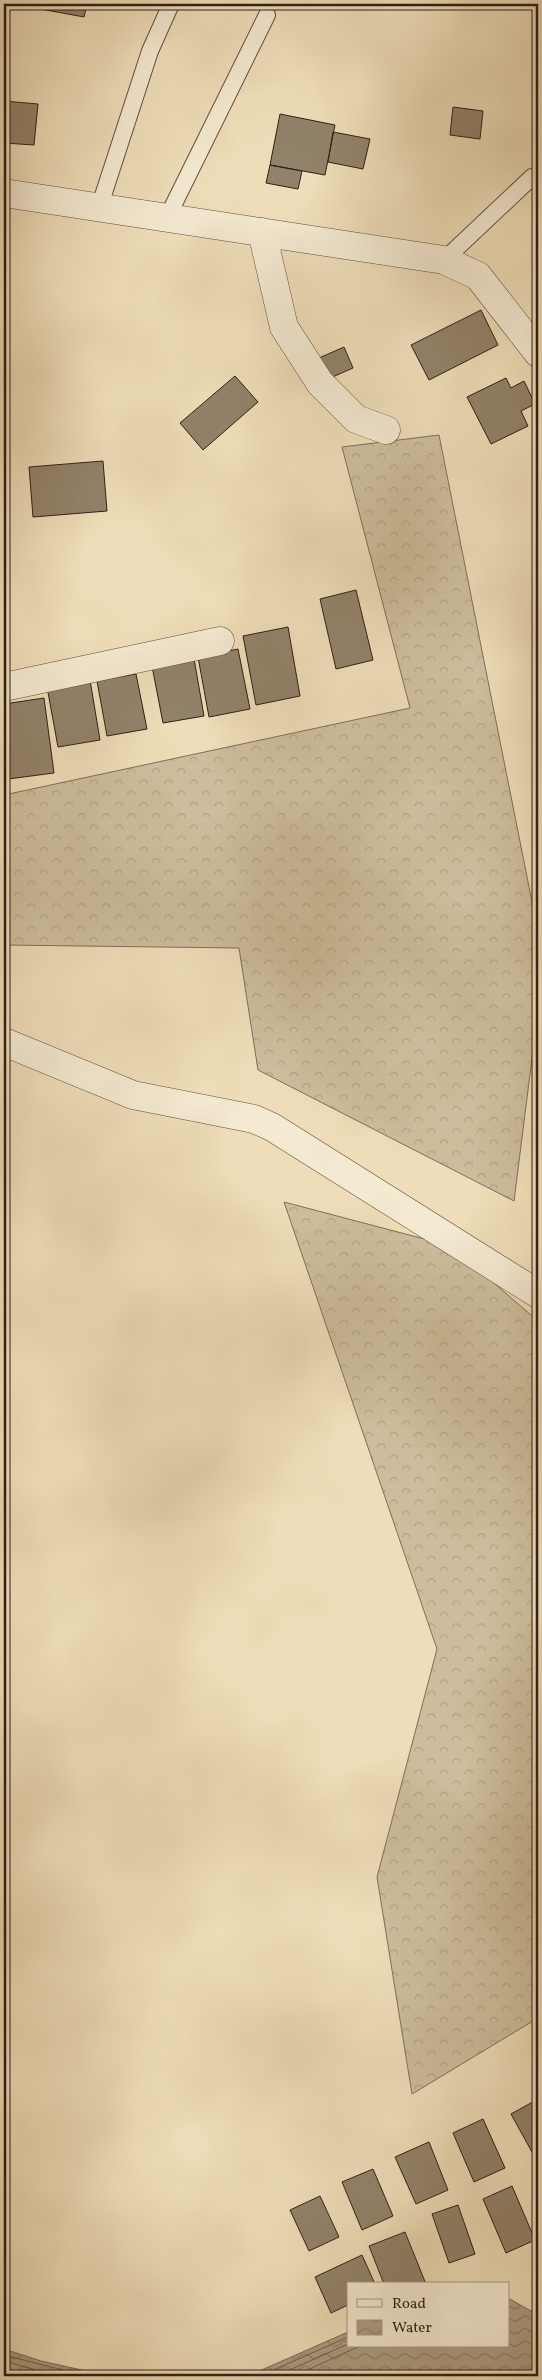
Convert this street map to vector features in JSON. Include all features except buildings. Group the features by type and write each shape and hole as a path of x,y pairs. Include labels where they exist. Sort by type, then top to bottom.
{"street":[{"path":"4,194 444,260 478,276 538,352"},
{"path":"262,232 284,327 320,383 356,419 386,430"},
{"path":"4,686 220,641"},
{"path":"4,1042 133,1095 254,1119 272,1128 538,1294"}],"lane":[{"path":"99,208 150,51 171,4"},
{"path":"167,218 267,15"},
{"path":"444,260 532,177"}],"green space":[{"path":"439,435 538,932 538,1011 514,1201 258,1070 239,948 4,945 4,795 410,708 342,447"},
{"path":"284,1202 451,1246 538,1321 538,2018 412,2094 377,1877 437,1649"}],"water":[{"path":"510,2299 538,2315 538,2376 248,2376 347,2332 347,2348 510,2348"},
{"path":"4,2349 41,2361 109,2376 4,2376"}]}
